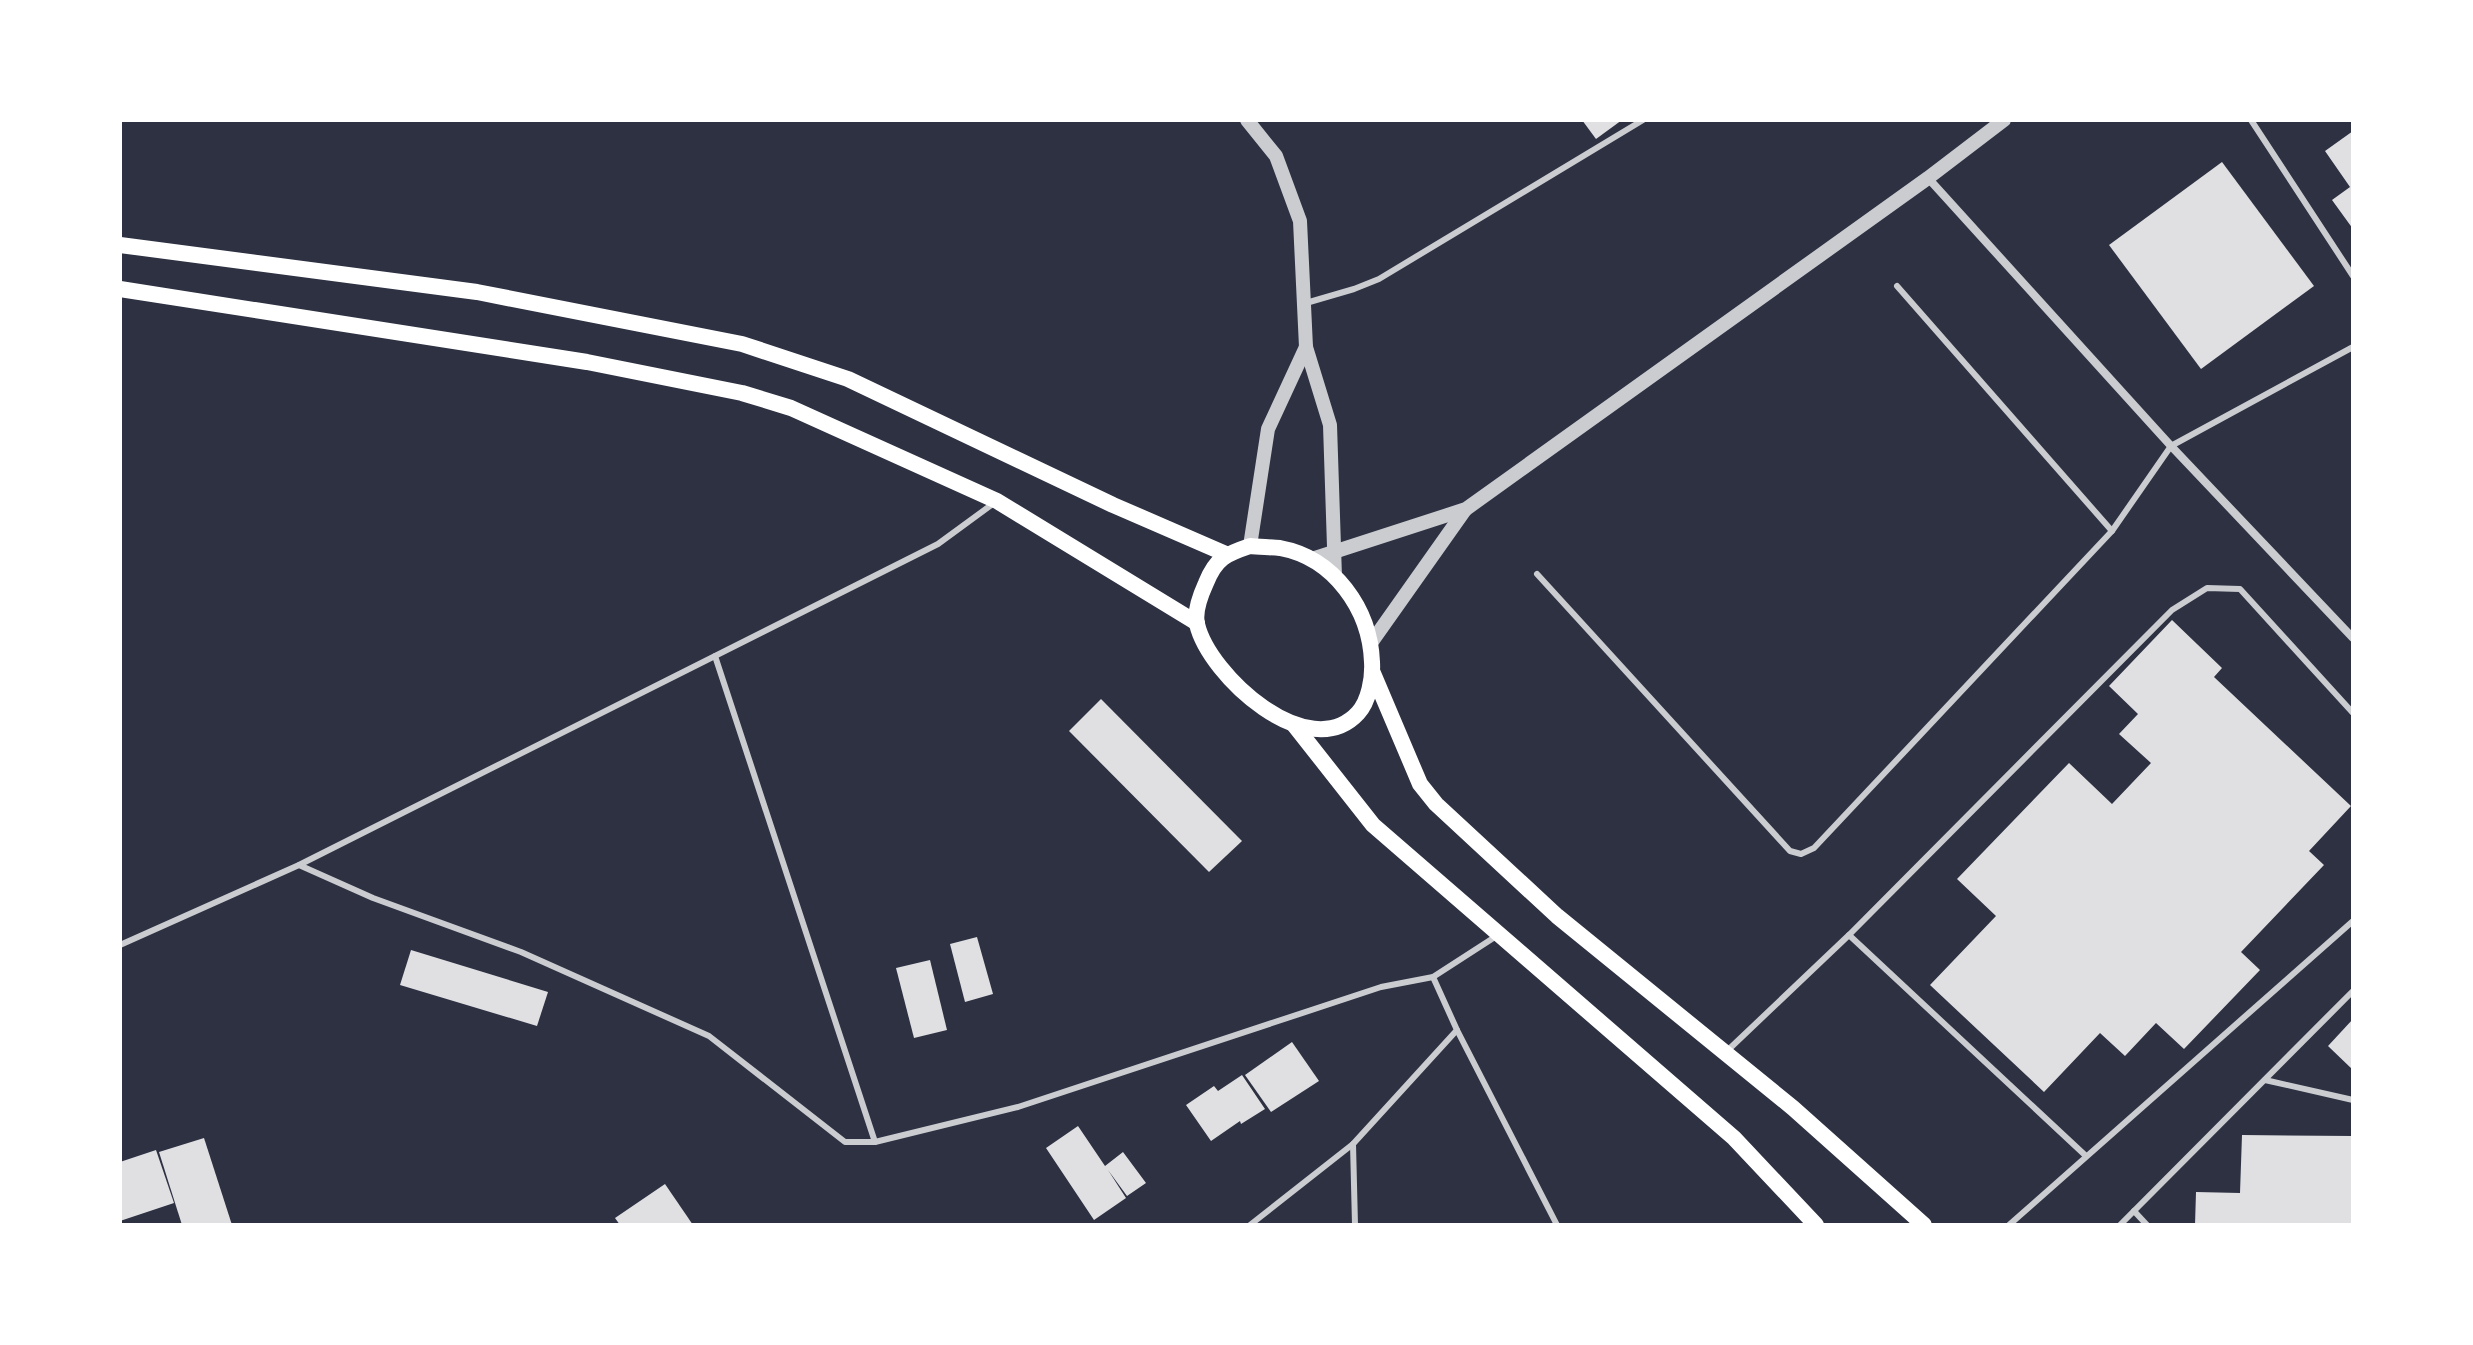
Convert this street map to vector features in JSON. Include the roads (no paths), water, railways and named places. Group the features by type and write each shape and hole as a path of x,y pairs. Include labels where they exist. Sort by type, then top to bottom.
{"main road":[{"path":"120,245 477,292 742,344 848,379 1113,505 1226,554"},
{"path":"120,289 587,362 742,393 791,408 997,501 1197,623"},
{"path":"1295,726 1328,727 1349,722 1364,706 1372,671 1367,623 1335,577 1312,559 1281,548 1250,546 1226,554 1211,569 1200,597 1197,623 1211,655 1225,673 1261,705 1295,726 1373,825 1734,1138 1816,1225"},
{"path":"1372,671 1420,784 1436,804 1557,916 1793,1108 1924,1225"}],"street":[{"path":"1247,120 1276,156 1300,221 1306,347 1330,425 1335,577"},
{"path":"1312,559 1466,509 1928,178 2004,120"},
{"path":"1928,178 2171,446 2353,638"},
{"path":"1250,546 1268,429 1306,347"},
{"path":"1371,643 1466,509"}],"lane":[{"path":"1306,303 1379,279 1643,120"},
{"path":"2251,120 2353,276"},
{"path":"1897,286 2112,531"},
{"path":"1537,574 1790,851 1801,854 1814,848 2112,531 2171,446 2353,347"},
{"path":"120,945 299,865 938,544 997,501"},
{"path":"1725,1053 1849,935 2172,610 2207,588 2240,589 2353,713"},
{"path":"715,656 875,1142"},
{"path":"299,865 373,898 521,952 709,1036 845,1142 875,1142 1018,1107 1381,987 1433,977 1501,933"},
{"path":"2009,1225 2353,921"},
{"path":"1849,935 2086,1156"},
{"path":"1433,977 1557,1225"},
{"path":"2120,1225 2353,991"},
{"path":"1250,1225 1353,1144 1457,1030"},
{"path":"2265,1080 2353,1100"},
{"path":"1353,1144 1355,1225"},
{"path":"2134,1211 2147,1225"}]}
